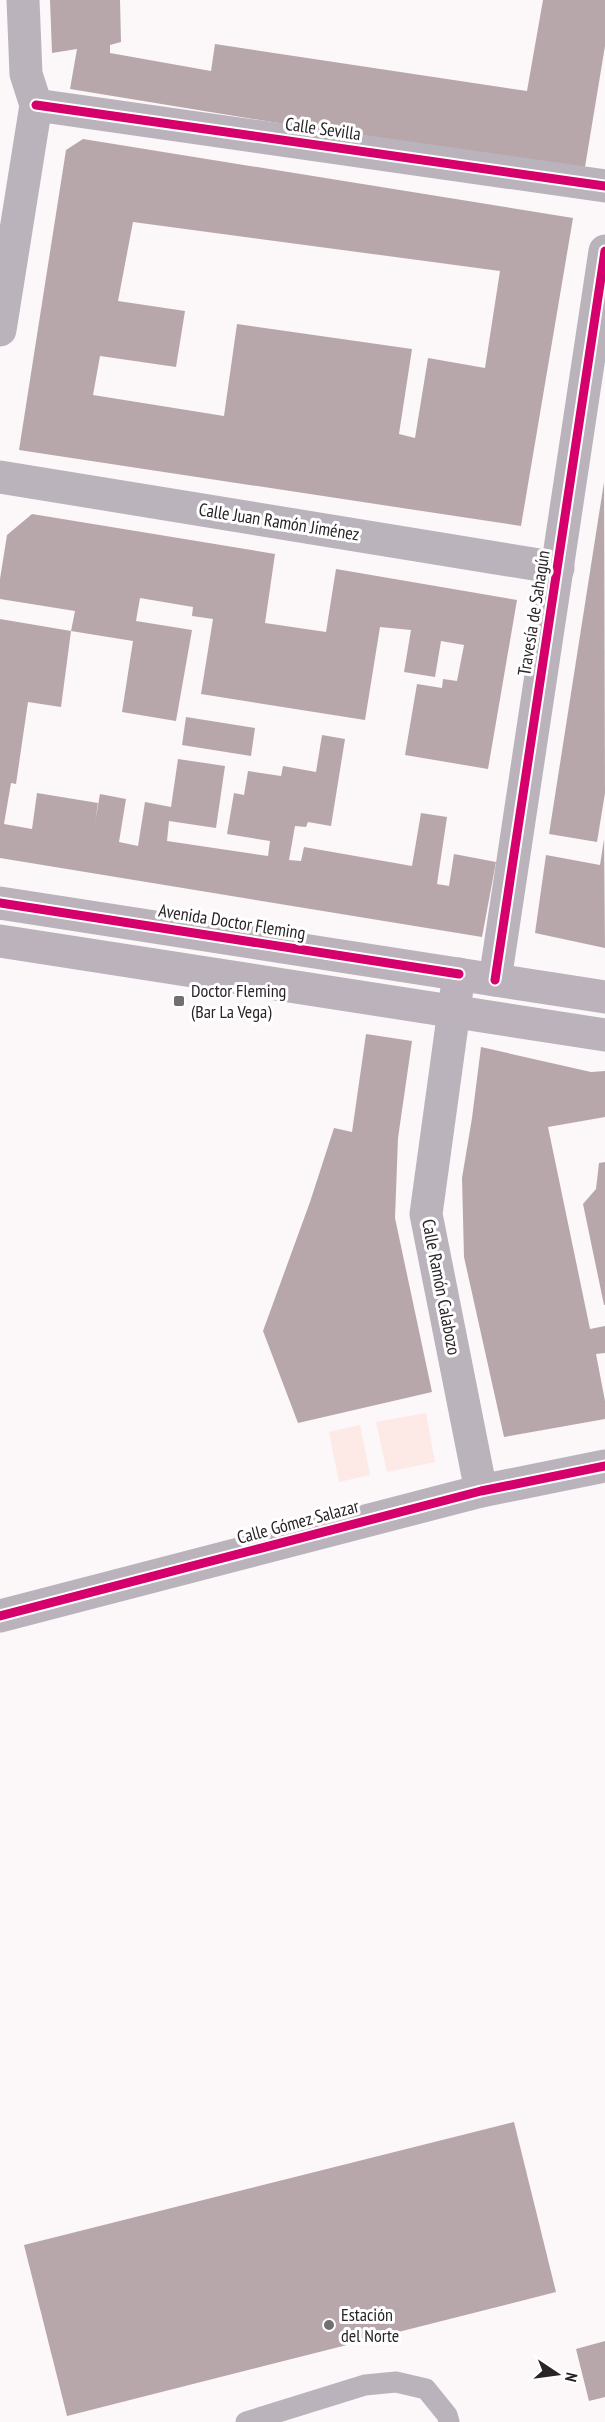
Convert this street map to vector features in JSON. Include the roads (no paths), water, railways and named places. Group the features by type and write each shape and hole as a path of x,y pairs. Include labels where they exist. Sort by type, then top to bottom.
{"main road":[{"name":"Avenida Doctor Fleming","path":"0,903 605,997"},
{"path":"0,941 605,1035"}],"street":[{"path":"0,330 36,105 13,74 24,0"},
{"name":"Calle Sevilla","path":"36,105 605,186"},
{"name":"Travesía de Sahagún","path":"495,980 605,251"},
{"name":"Calle Juan Ramón Jiménez","path":"0,477 558,568"},
{"name":"Calle Ramón Calabozo","path":"459,974 426,1214 481,1491"},
{"name":"Calle Gómez Salazar","path":"0,1616 481,1491 605,1466"}],"lane":[{"path":"246,2422 365,2385 396,2382 426,2389 447,2415 448,2422"}],"place":[{"name":"Doctor Fleming (Bar La Vega)","path":"179,1001"},
{"name":"Estación del Norte","path":"329,2325"}]}
